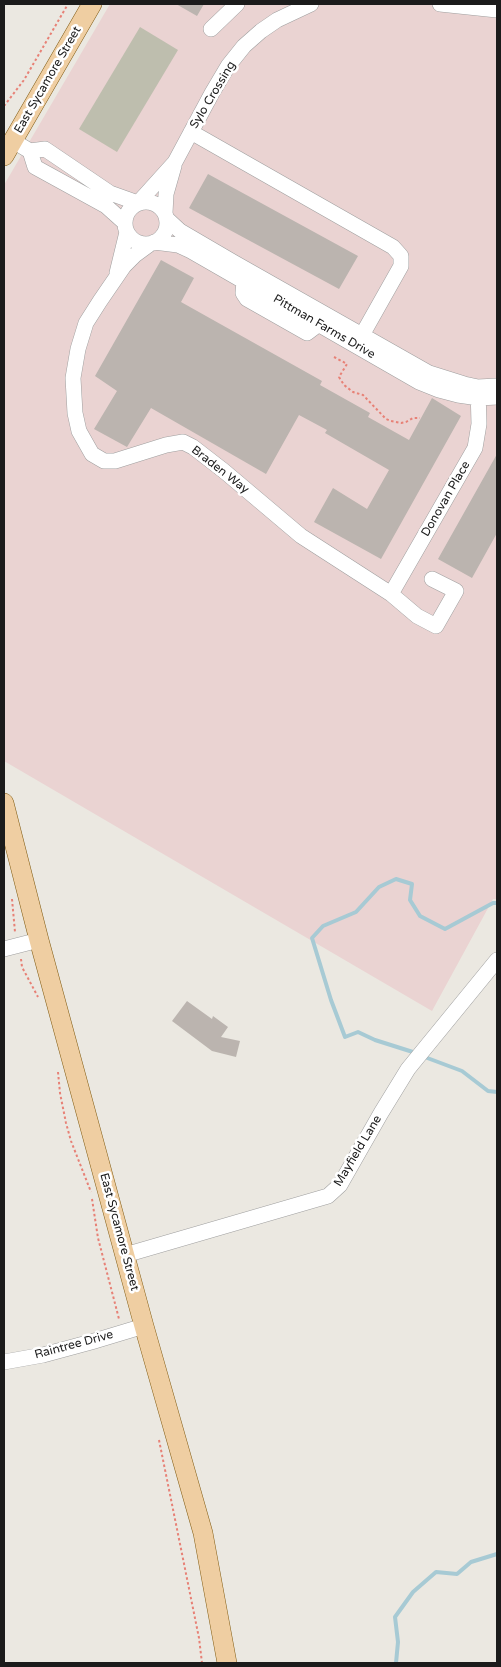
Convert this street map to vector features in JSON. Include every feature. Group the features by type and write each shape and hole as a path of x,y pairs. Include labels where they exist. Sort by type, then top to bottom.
{"main road":[{"name":"East Sycamore Street","path":"9,148 92,4"},
{"name":"East Sycamore Street","path":"4,803 39,940 144,1326 203,1533 227,1663"}],"street":[{"path":"211,29 237,4"},
{"name":"Sylo Crossing","path":"175,162 224,73 244,46 261,30 311,4"},
{"path":"440,4 497,8"},
{"path":"191,132 393,247 401,256 401,266 359,340"},
{"path":"9,148 30,151 45,149 110,194 138,203 151,202 156,204 166,216"},
{"path":"30,151 35,167 106,206 126,228 130,237 139,243 152,243 160,239 165,233 167,226 166,194 175,162"},
{"path":"126,228 128,211 138,203 175,162"},
{"name":"Pittman Farms Drive","path":"166,216 180,231 240,274 320,324 430,373 478,392 497,397"},
{"name":"Braden Way","path":"115,279 126,228"},
{"name":"Pittman Farms Drive","path":"152,243 166,243 184,248 240,274 359,340"},
{"name":"Braden Way","path":"152,243 131,259 115,279 86,323 78,349 73,378 75,414 79,431 92,454 104,461 115,461 166,445 183,442 194,447 301,536 391,594 416,616 436,626 456,591 432,579"},
{"name":"Pittman Farms Drive","path":"478,392 497,386"},
{"name":"Donovan Place","path":"391,594 475,448 479,424 478,392"},
{"path":"4,949 39,940"},
{"name":"Mayfield Lane","path":"125,1254 328,1196 340,1185 380,1113 408,1069 497,960"},
{"name":"Raintree Drive","path":"4,1362 43,1355 144,1326"}],"path":[{"path":"4,106 24,80 68,4"},
{"path":"334,357 346,364 339,377 344,385 353,392 363,396 386,419 401,423 413,418 420,418"},
{"path":"20,954 22,967 40,1004"},
{"path":"58,1069 60,1093 66,1123 92,1196 98,1238 120,1323"},
{"path":"159,1439 199,1638 202,1663"}],"shaded area":[{"path":"110,4 497,4 497,899 493,899 432,1011 4,761 4,185"},
{"path":"140,27 178,50 117,152 79,129"}],"building":[{"path":"176,4 204,4 197,16"},
{"path":"208,174 358,256 339,289 189,208"},
{"path":"161,260 194,278 181,302 322,381 320,385 370,413 368,417 409,440 432,398 461,416 381,559 314,522 333,488 367,509 389,470 325,433 327,430 299,415 266,474 151,408 127,447 94,429 117,391 95,376"},
{"path":"497,454 497,533 472,578 438,559"},
{"path":"187,1001 212,1019 213,1016 228,1027 221,1037 240,1041 236,1057 212,1051 172,1021"}],"waterway":[{"path":"416,1053 375,1040 358,1032 345,1037 331,1000 312,938 323,926 356,912 379,887 396,879 412,884 410,900 420,916 445,929 493,903 497,903"},
{"path":"422,1056 462,1071 488,1091 497,1092"},
{"path":"396,1663 398,1642 395,1617 413,1592 436,1572 457,1574 471,1562 497,1554"}]}
